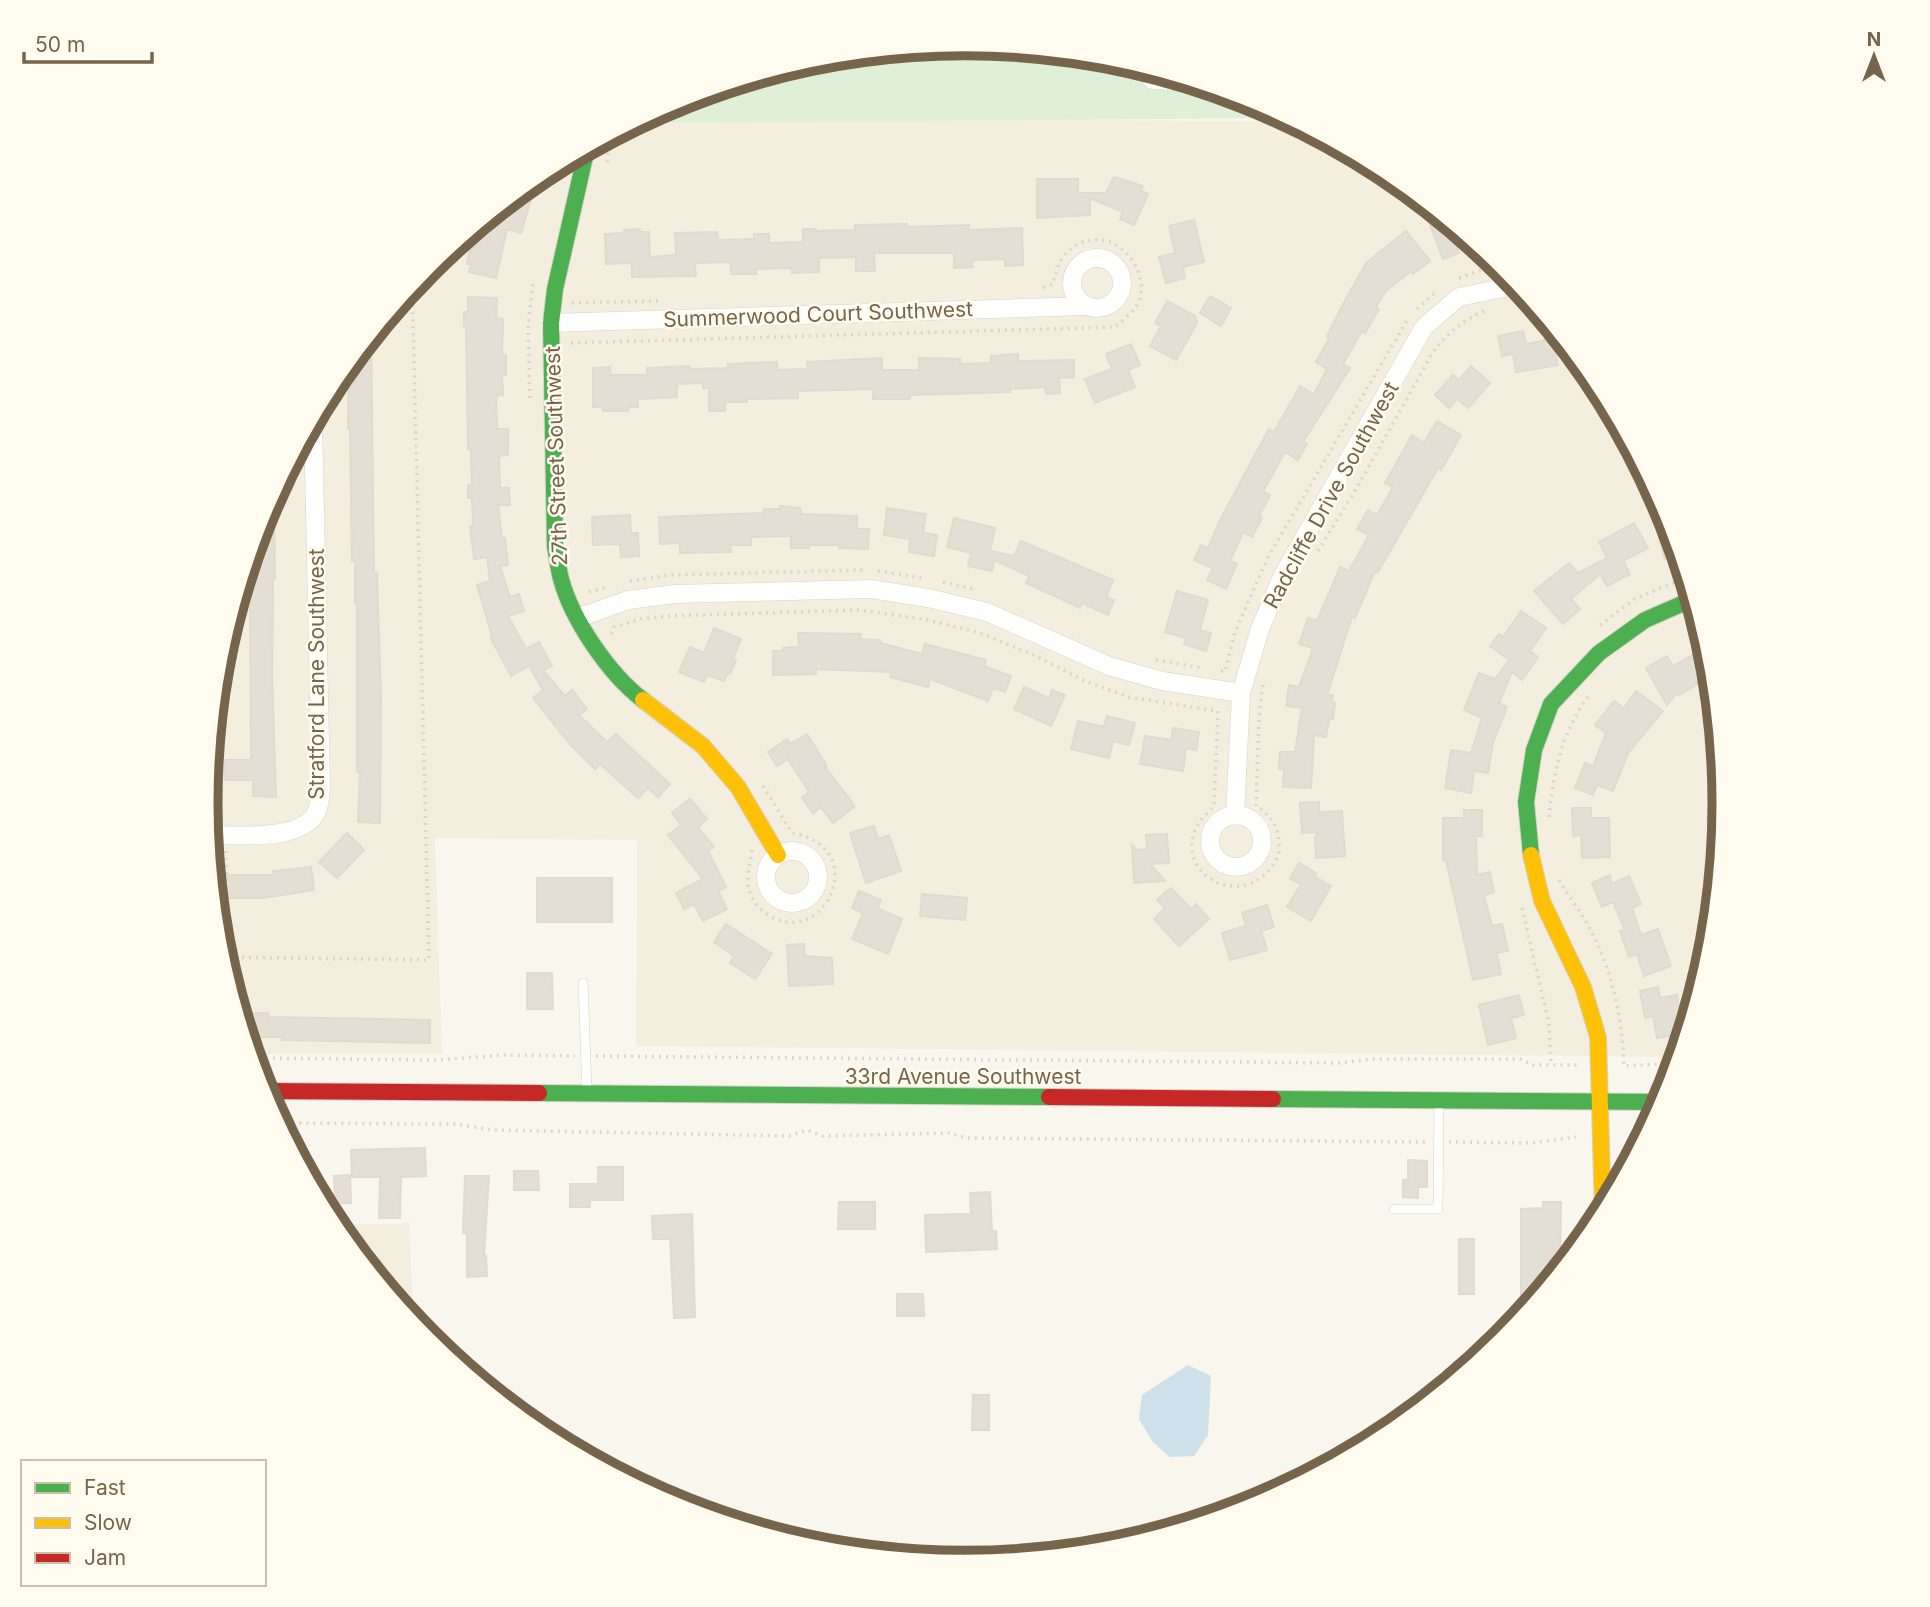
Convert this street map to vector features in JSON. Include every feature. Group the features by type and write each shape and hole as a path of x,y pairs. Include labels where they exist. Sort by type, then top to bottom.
{"street":[{"name":"27th Street Southwest","path":"584,160 555,289 551,323 555,546 561,580 598,653 628,689 703,746 738,786 778,855"},
{"name":"Radcliffe Drive Southwest","path":"1235,816 1241,693 1260,629 1283,575 1424,327 1459,297 1505,288"},
{"name":"Summerwood Court Southwest","path":"551,323 1085,306"},
{"name":"Stratford Lane Southwest","path":"219,835 288,833 306,825 317,811 321,789 313,439"},
{"path":"578,618 628,600 674,594 871,589 928,598 987,612 1109,666 1162,681 1241,693"},
{"path":"1602,1193 1598,1037 1583,988 1542,901 1529,847 1526,802 1534,750 1551,704 1599,653 1645,620 1685,603"},
{"name":"33rd Avenue Southwest","path":"275,1091 1650,1102"}],"lane":[{"path":"583,983 587,1094"},
{"path":"1394,1209 1438,1209 1439,1101"}],"path":[{"path":"605,167 608,147"},
{"path":"567,344 1115,327 1130,314 1141,298 1141,280 1134,260 1123,247 1101,238 1084,242 1068,251 1057,266 1053,284 1041,289"},
{"path":"1450,282 1488,269"},
{"path":"530,398 528,329 534,282"},
{"path":"1149,659 1225,672 1235,632 1267,559 1406,321 1423,302 1441,289"},
{"path":"574,291 570,303 667,300"},
{"path":"234,957 429,960 412,301"},
{"path":"1317,554 1433,352 1446,335 1466,319 1494,306"},
{"path":"1507,306 1522,306"},
{"path":"625,582 670,575 857,570 892,572 926,579"},
{"path":"938,581 984,593"},
{"path":"1597,629 1635,599 1678,581"},
{"path":"585,583 588,593 612,586"},
{"path":"617,644 611,635 614,626 642,619 859,610 924,619 980,632 1085,681 1128,697 1218,711 1213,807 1199,818 1191,833 1191,852 1211,881 1245,886 1262,877 1276,861 1280,847 1276,825 1267,813 1256,806 1259,717 1266,674"},
{"path":"1549,820 1552,785 1563,743 1582,705 1595,689"},
{"path":"751,844 747,884 759,909 775,920 788,922 804,920 816,914 827,903 834,891 835,877 835,866 828,852 805,835 792,833 760,781"},
{"path":"1556,876 1588,926 1608,970 1618,1004 1624,1066 1666,1064"},
{"path":"1521,904 1549,1024 1551,1065"},
{"path":"262,1058 436,1060 505,1055 1340,1063 1373,1059 1520,1059 1533,1065 1580,1065"},
{"path":"290,1123 456,1124 492,1130 776,1136 789,1136 807,1130 823,1136 950,1133 966,1138 1531,1143 1576,1137"}],"shaded area":[{"path":"674,115 1271,122 1339,156 1380,182 1458,241 1494,275 1558,348 1587,388 1635,473 1656,517 1687,610 1698,658 1706,706 1713,804 1706,901 1698,949 1687,997 1668,1057 636,1046 637,840 435,838 442,1054 261,1054 232,949 219,852 219,755 224,706 243,610 274,517 318,430 343,388 403,311 472,241 510,210 591,156"},
{"path":"409,1223 413,1307 372,1259 347,1225"},
{"path":"1188,1365 1211,1376 1208,1435 1194,1456 1170,1457 1153,1442 1139,1419 1142,1395"}],"green space":[{"path":"965,56 1063,62 1111,70 1158,81 1263,118 660,121 679,113 725,96 819,70 867,62"}],"building":[{"path":"1114,177 1143,186 1141,190 1148,194 1134,225 1120,219 1123,212 1090,198 1090,215 1037,218 1037,179 1078,179 1078,193 1106,193"},
{"path":"533,194 521,233 507,229 496,278 469,272 471,264 467,264 470,249 473,250 476,238"},
{"path":"1194,220 1204,262 1183,267 1185,278 1166,283 1159,257 1175,253 1169,226"},
{"path":"1433,221 1455,239 1459,253 1443,259 1429,222"},
{"path":"907,224 907,227 969,225 969,230 1022,228 1023,265 1005,266 1005,259 972,260 973,267 954,268 954,253 874,253 875,271 856,271 856,257 819,258 819,272 792,273 792,268 756,269 756,274 731,274 730,262 695,263 696,276 632,277 632,263 606,264 605,234 624,233 624,230 640,229 640,232 649,232 650,257 676,255 675,233 717,232 718,240 754,239 754,234 769,234 769,243 803,242 803,229 855,230 855,225"},
{"path":"1406,231 1430,261 1413,274 1411,271 1385,292 1365,333 1362,331 1343,364 1350,368 1303,442 1307,444 1298,460 1285,452 1263,491 1270,495 1259,516 1262,518 1252,537 1243,532 1230,561 1237,564 1226,589 1207,580 1213,568 1194,560 1201,545 1208,548 1269,429 1274,432 1300,386 1314,394 1327,369 1316,362 1366,263"},
{"path":"1210,296 1231,308 1221,326 1200,313"},
{"path":"468,297 497,298 496,318 503,319 502,355 506,355 506,375 502,375 503,395 496,396 497,429 508,429 508,455 499,456 500,488 509,488 510,505 498,505 508,565 500,566 510,597 519,594 524,611 508,616 526,649 539,642 552,666 543,670 565,696 572,690 587,709 579,715 607,742 616,734 670,784 658,797 648,788 638,798 600,764 595,769 569,743 533,698 543,690 529,666 511,676 490,637 492,636 477,585 490,581 487,557 474,559 470,526 473,526 472,498 468,498 468,485 472,485 471,449 468,449 464,312 468,312"},
{"path":"1167,301 1195,316 1197,323 1176,360 1150,346 1161,326 1155,323"},
{"path":"1523,331 1526,344 1551,339 1558,365 1516,372 1513,354 1502,356 1498,336"},
{"path":"1131,344 1140,365 1128,370 1135,387 1095,403 1085,379 1112,369 1106,354"},
{"path":"371,349 374,573 377,573 381,697 380,823 358,822 360,772 357,772 357,603 355,561 352,561 349,380"},
{"path":"1018,354 1018,361 1074,360 1074,377 1059,378 1060,393 1046,394 1045,387 1010,389 1010,392 910,395 910,399 873,399 873,389 798,391 798,398 725,402 725,411 709,411 709,388 703,388 703,383 677,384 677,397 638,399 638,407 628,407 628,411 603,411 603,407 593,407 593,368 610,367 611,375 647,375 647,368 728,368 728,364 777,362 777,370 808,369 807,362 882,358 882,370 919,370 919,358 960,359 960,364 991,363 991,356"},
{"path":"1471,366 1490,383 1468,408 1457,399 1449,408 1435,395 1453,375 1459,380"},
{"path":"1437,421 1461,435 1441,470 1438,468 1378,572 1375,571 1355,618 1352,617 1327,695 1333,695 1332,702 1335,703 1333,719 1329,719 1326,737 1314,735 1311,788 1283,787 1284,769 1279,769 1280,752 1295,752 1302,708 1286,706 1289,685 1299,687 1313,648 1299,644 1308,618 1317,621 1340,567 1349,571 1369,535 1357,529 1368,510 1377,515 1393,487 1385,483 1412,435 1424,443"},
{"path":"780,506 800,508 801,514 857,516 857,529 869,529 868,549 839,548 839,545 791,548 791,536 751,537 751,545 730,545 731,552 680,553 680,543 660,544 659,517 764,513 764,509 780,509"},
{"path":"887,508 926,514 923,533 937,535 934,556 909,552 910,539 884,535"},
{"path":"630,515 631,533 638,533 639,556 621,557 620,544 593,545 592,517"},
{"path":"274,516 272,676 276,797 253,796 253,780 225,780 225,760 251,760 250,588 253,588 253,576"},
{"path":"954,518 995,528 990,551 1014,556 1021,541 1113,580 1106,597 1114,600 1108,615 1082,603 1080,608 1026,583 1029,576 994,560 992,571 968,566 971,553 947,547"},
{"path":"1634,523 1648,548 1623,561 1630,574 1607,586 1600,574 1571,599 1580,609 1563,624 1534,591 1569,563 1578,573 1607,558 1599,542"},
{"path":"1663,536 1671,557 1665,559 1659,537"},
{"path":"1177,591 1208,600 1200,630 1211,633 1206,651 1184,644 1186,638 1165,632"},
{"path":"1521,611 1546,628 1530,651 1538,657 1522,680 1512,672 1499,703 1507,707 1493,743 1488,773 1474,771 1471,793 1445,788 1451,750 1471,753 1482,718 1464,710 1479,673 1495,679 1509,660 1490,646 1499,634 1503,637"},
{"path":"714,628 741,639 730,674 728,673 724,681 708,675 704,682 679,672 690,647 704,653"},
{"path":"798,633 861,634 860,639 880,640 880,643 922,654 925,644 986,660 984,666 1011,676 1005,692 993,688 988,701 930,679 928,687 890,677 891,672 816,669 816,674 773,675 773,651 799,647"},
{"path":"1694,654 1699,662 1702,682 1679,695 1678,692 1667,705 1646,668 1667,656 1673,666"},
{"path":"1024,687 1049,698 1052,690 1065,695 1051,726 1014,709"},
{"path":"1636,691 1663,711 1628,753 1613,791 1597,785 1593,795 1575,788 1585,763 1593,766 1606,733 1595,725 1614,701 1624,708"},
{"path":"1107,716 1135,723 1129,745 1113,741 1109,758 1071,749 1078,721 1104,727"},
{"path":"1173,728 1199,732 1196,750 1186,748 1183,771 1140,764 1145,736 1171,740"},
{"path":"807,734 827,766 825,767 855,806 833,823 821,807 813,813 802,798 809,792 788,759 777,766 768,752 787,739 790,744"},
{"path":"690,799 707,819 698,827 714,847 708,851 726,887 718,891 727,909 703,921 694,904 684,909 676,893 703,879 668,835 681,825 672,813"},
{"path":"1319,802 1319,812 1342,811 1345,856 1316,858 1315,837 1318,832 1302,833 1300,803"},
{"path":"1572,808 1591,808 1591,818 1609,818 1610,857 1582,858 1581,835 1573,836"},
{"path":"1464,810 1482,810 1482,836 1476,836 1477,875 1490,872 1494,892 1484,895 1492,926 1502,924 1508,951 1497,953 1501,974 1473,980 1446,860 1443,860 1443,818 1464,818"},
{"path":"874,826 878,839 889,835 901,871 866,883 850,833"},
{"path":"347,833 364,850 337,878 319,862"},
{"path":"1167,834 1169,863 1150,864 1165,881 1134,883 1132,845 1137,850 1147,849 1146,835"},
{"path":"1299,863 1331,886 1311,921 1287,907 1301,884 1290,878"},
{"path":"311,867 314,890 263,898 224,898 221,875 274,875 273,871"},
{"path":"1610,875 1611,884 1629,876 1641,904 1632,908 1641,935 1658,929 1671,966 1644,976 1637,954 1629,957 1620,931 1625,930 1613,902 1602,907 1592,883"},
{"path":"537,878 612,878 612,922 537,922"},
{"path":"1171,888 1191,909 1196,904 1209,919 1179,946 1154,919 1165,908 1157,900"},
{"path":"859,891 881,900 877,908 902,919 888,954 852,939 863,913 852,908"},
{"path":"922,894 967,898 965,920 920,916"},
{"path":"1267,905 1274,927 1261,931 1267,950 1230,960 1222,933 1246,926 1242,913"},
{"path":"726,924 772,954 755,979 730,963 734,956 714,942"},
{"path":"804,944 805,956 832,958 833,984 789,986 787,945"},
{"path":"527,973 552,973 553,1009 527,1009"},
{"path":"1658,987 1660,998 1677,995 1681,1017 1676,1035 1657,1038 1653,1016 1645,1018 1640,991"},
{"path":"1519,995 1524,1015 1511,1018 1516,1038 1488,1045 1479,1005"},
{"path":"248,1013 268,1013 268,1017 430,1020 430,1043 282,1040 282,1037 255,1037"},
{"path":"425,1148 426,1176 401,1177 400,1218 379,1218 380,1177 352,1177 351,1150"},
{"path":"1408,1160 1427,1161 1427,1187 1418,1187 1418,1198 1403,1197 1403,1180 1408,1180"},
{"path":"598,1167 623,1167 623,1200 590,1200 590,1207 570,1207 570,1184 598,1184"},
{"path":"514,1171 538,1171 539,1190 514,1190"},
{"path":"350,1175 351,1203 335,1204 334,1176"},
{"path":"465,1176 489,1176 484,1256 487,1276 467,1277 467,1234 463,1233"},
{"path":"990,1192 992,1231 996,1231 997,1249 926,1252 925,1215 971,1214 970,1193"},
{"path":"839,1202 875,1202 875,1229 838,1229"},
{"path":"1543,1202 1561,1202 1560,1256 1521,1303 1521,1209 1543,1208"},
{"path":"692,1214 695,1317 674,1318 670,1239 653,1239 652,1216"},
{"path":"1459,1239 1474,1239 1474,1294 1459,1294"},
{"path":"897,1294 923,1294 924,1316 897,1316"},
{"path":"973,1395 989,1395 989,1430 972,1430"}],"traffic: fast":[{"path":"584,160 555,289 551,323 555,546 566,595 583,628 617,676 643,700"},
{"path":"1531,855 1526,802 1534,750 1551,704 1599,653 1645,620 1685,603"},
{"path":"539,1093 1049,1097"},
{"path":"1273,1099 1650,1102"}],"traffic: slow":[{"path":"643,700 703,746 738,787 778,855"},
{"path":"1531,855 1542,901 1583,987 1598,1037 1602,1193"}],"traffic: jam":[{"path":"275,1091 539,1093"},
{"path":"1049,1097 1273,1099"}]}
